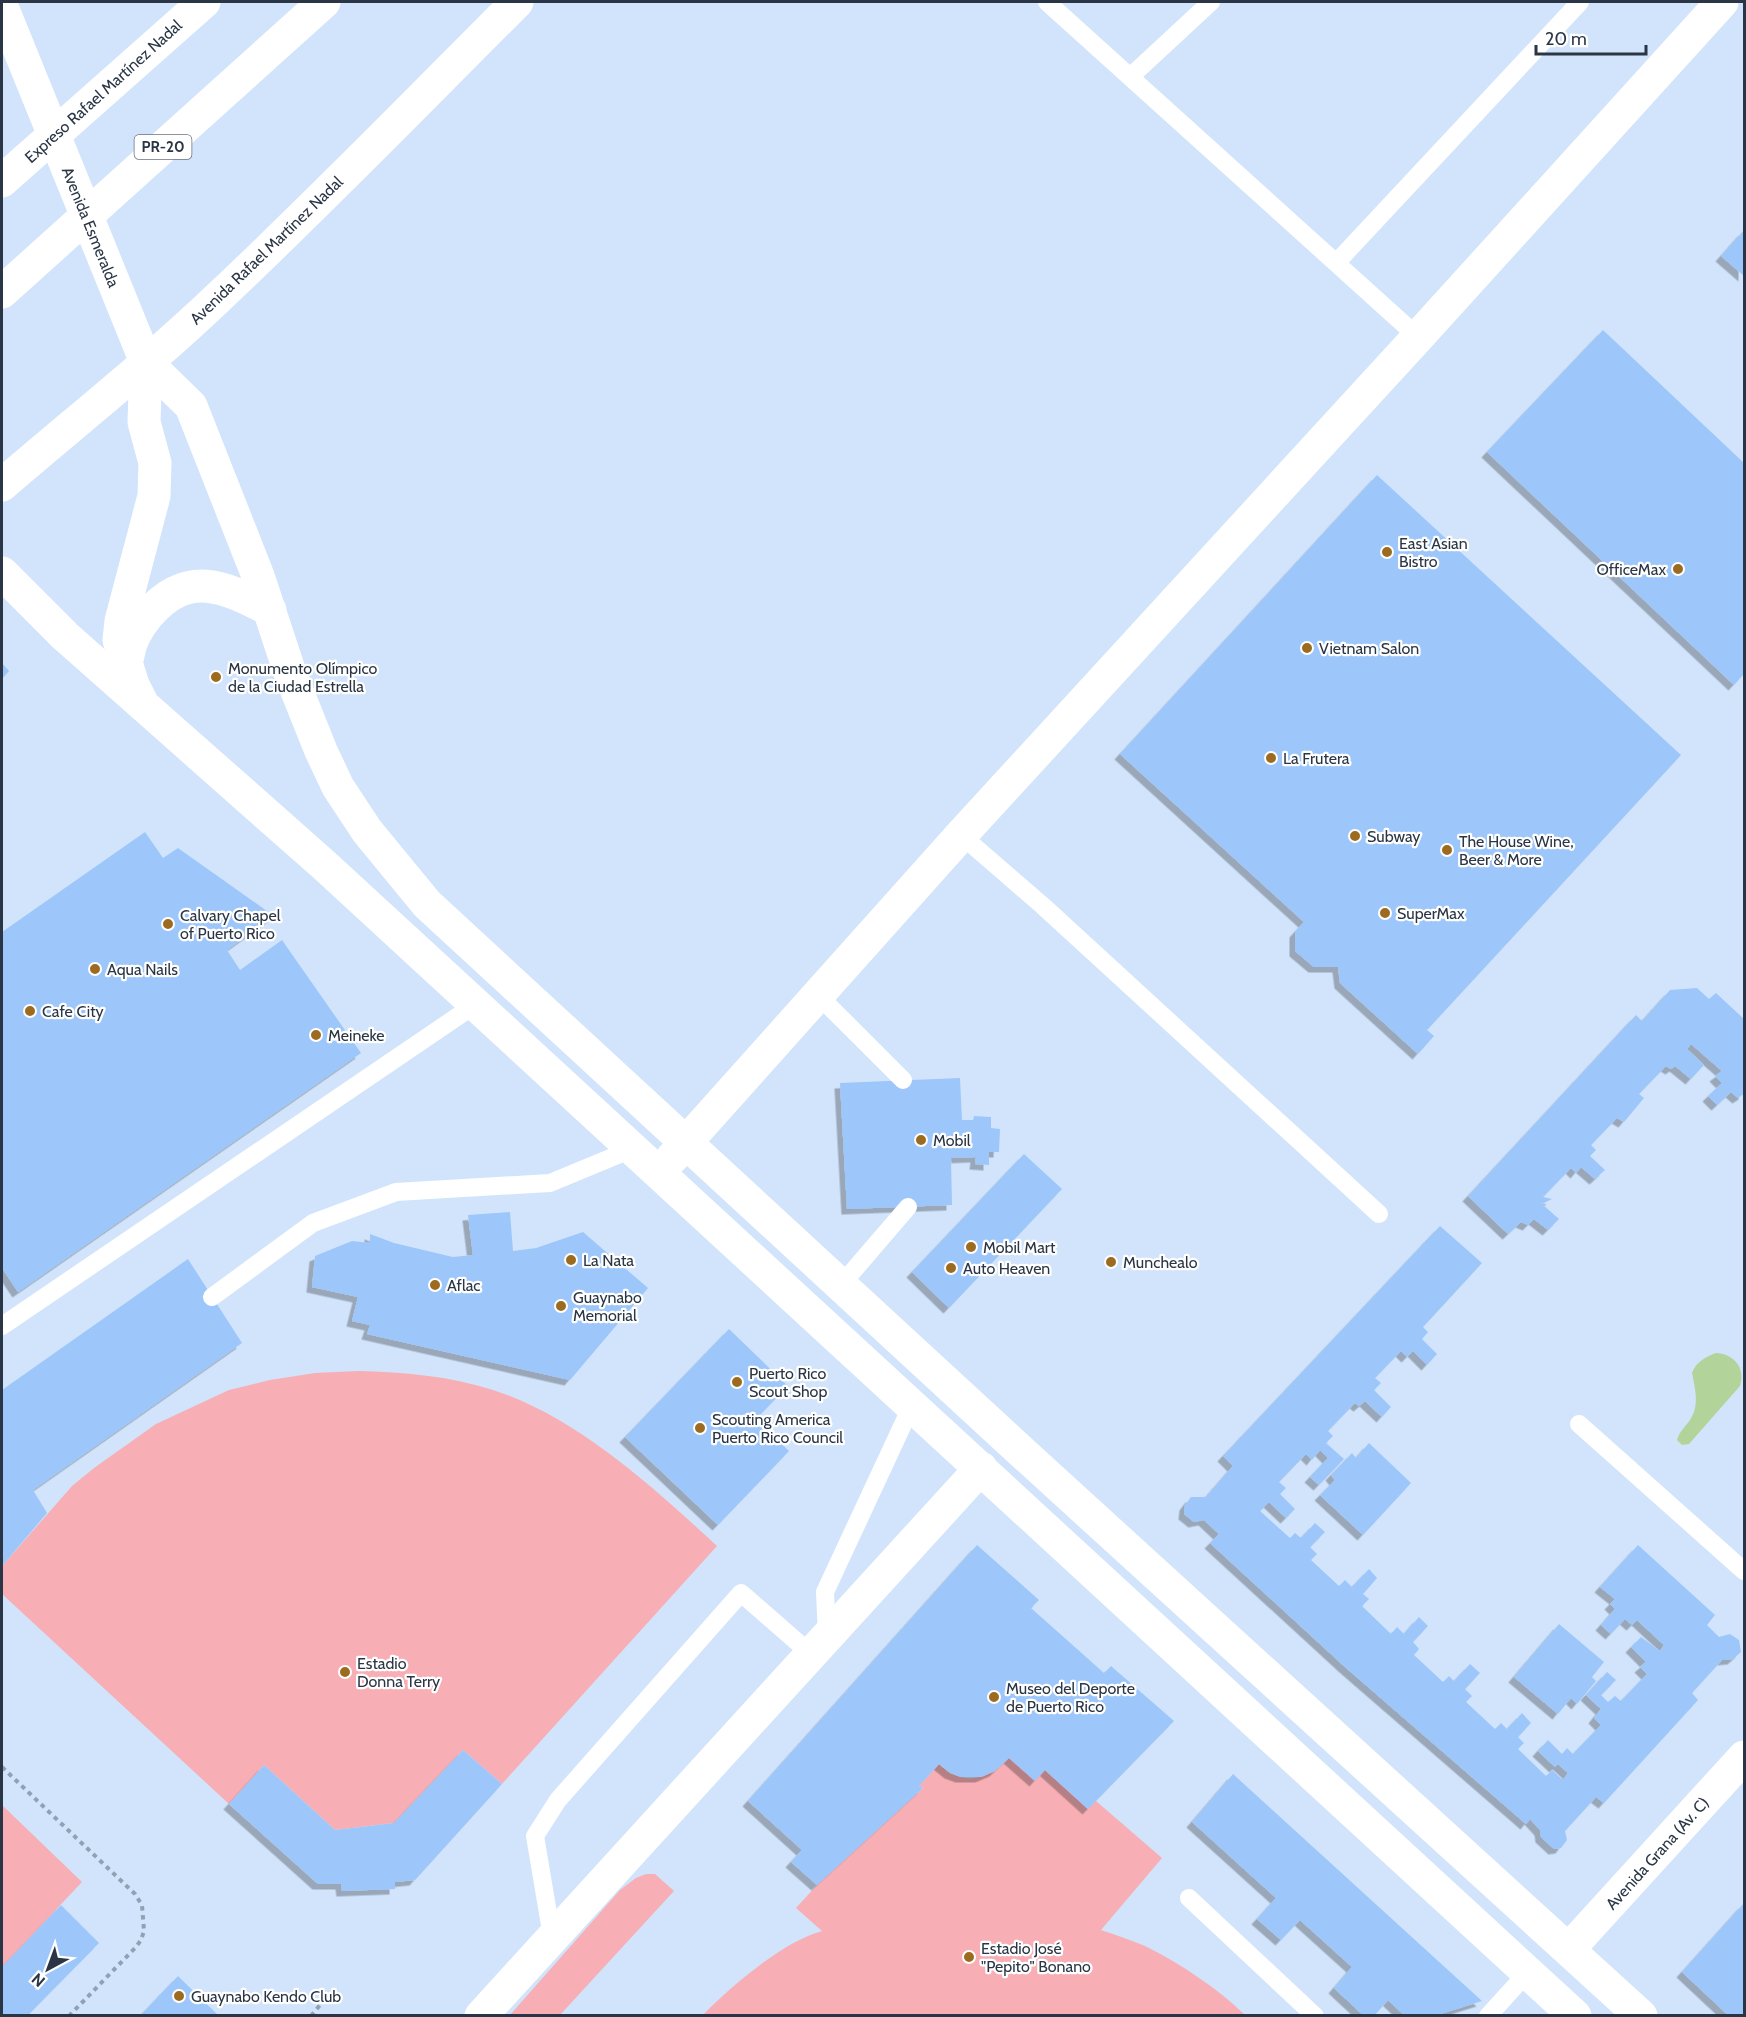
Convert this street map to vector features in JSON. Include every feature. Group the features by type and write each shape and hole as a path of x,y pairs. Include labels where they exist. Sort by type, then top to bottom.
{"main road":[{"name":"Expreso Rafael Martínez Nadal","path":"2,181 204,2"},
{"name":"PR-20","path":"2,292 324,2"},
{"name":"Avenida Rafael Martínez Nadal","path":"2,484 228,289 517,2"},
{"path":"659,1173 961,835 1722,2"},
{"name":"Avenida Esmeralda","path":"5,16 146,362"},
{"path":"146,362 191,406 258,576 291,676 338,787 367,831 426,904 1641,2016"},
{"path":"143,705 133,685 119,640 121,621 154,496 155,463 144,422 146,362"},
{"path":"2,573 65,636 324,865 1575,2016"},
{"path":"127,664 134,635 145,618 169,594 183,588 222,588 270,610"},
{"path":"481,2016 981,1468"},
{"name":"Avenida Grana (Av. C)","path":"1569,1949 1744,1757"}],"lane":[{"path":"1047,2 1418,337"},
{"path":"1130,77 1211,2"},
{"path":"1336,263 1580,2"},
{"path":"961,835 1042,906 1378,1214"},
{"path":"818,995 903,1080"},
{"path":"2,1326 476,1004"},
{"path":"212,1297 313,1223 396,1192 550,1183 632,1149"},
{"path":"841,1285 908,1207"},
{"path":"552,1937 535,1836 558,1800 741,1593 819,1645 825,1592 912,1405"},
{"path":"1579,1424 1744,1571"},
{"path":"1189,1898 1315,2016"},
{"path":"1488,2016 1528,1972"}],"path":[{"path":"2,1767 135,1894 142,1905 144,1931 136,1947 69,2016"},
{"path":"310,2016 330,1993"}],"shaded area":[{"path":"1716,1353 1728,1356 1737,1363 1741,1373 1740,1386 1689,1444 1682,1445 1677,1440 1678,1437 1690,1420 1696,1403 1692,1373 1701,1360"},
{"name":"Estadio Donna Terry","path":"358,1371 443,1378 493,1390 524,1402 554,1417 612,1456 717,1546 502,1784 463,1750 394,1823 335,1830 264,1765 229,1804 2,1594 2,1566 72,1486 156,1424 229,1390 270,1380 315,1373"},
{"path":"1009,1758 1045,1770 1088,1809 1096,1801 1162,1858 1101,1930 1145,1946 1172,1961 1211,1986 1245,2015 702,2016 758,1966 791,1944 822,1931 796,1908 817,1885 923,1788 919,1786 939,1764 958,1776 976,1778 1001,1766"},
{"path":"2,1805 82,1882 2,1967"},
{"path":"646,1874 655,1874 674,1891 560,2015 510,2015 620,1890 636,1878"}],"building":[{"path":"1744,230 1744,276 1721,256"},
{"name":"OfficeMax","path":"1603,330 1744,463 1744,674 1734,685 1487,452"},
{"path":"1377,475 1681,755 1427,1030 1434,1036 1418,1054 1340,983 1338,967 1314,967 1295,951 1295,932 1304,922 1120,754"},
{"path":"2,663 9,671 2,679"},
{"path":"145,832 163,858 178,848 274,916 227,950 240,970 282,940 361,1053 18,1292 2,1268 2,932"},
{"path":"1697,988 1709,999 1716,993 1744,1019 1744,1094 1738,1098 1731,1092 1717,1105 1708,1096 1722,1083 1715,1076 1722,1071 1691,1044 1687,1049 1704,1065 1691,1079 1675,1066 1671,1069 1666,1066 1639,1094 1644,1098 1624,1122 1617,1118 1591,1145 1596,1150 1590,1156 1605,1170 1595,1179 1581,1167 1576,1173 1571,1168 1543,1197 1552,1199 1542,1204 1559,1219 1548,1230 1534,1219 1528,1225 1521,1222 1508,1234 1468,1196 1636,1015 1642,1021 1670,990"},
{"name":"Mobil","path":"960,1078 962,1120 973,1120 974,1116 991,1117 991,1128 1000,1129 999,1152 989,1152 989,1165 975,1164 976,1157 951,1158 952,1205 847,1209 840,1083"},
{"name":"Mobil Mart","path":"1024,1154 1062,1189 949,1308 912,1272"},
{"path":"510,1212 513,1251 536,1248 583,1232 648,1288 570,1380 367,1334 370,1325 352,1321 358,1297 312,1287 315,1256 352,1241 370,1243 370,1234 394,1243 453,1257 473,1255 468,1215"},
{"path":"1440,1226 1482,1263 1423,1327 1428,1332 1422,1339 1437,1354 1427,1365 1413,1351 1407,1357 1401,1351 1375,1378 1381,1383 1374,1390 1391,1407 1382,1417 1365,1401 1359,1406 1355,1403 1328,1431 1333,1436 1326,1443 1344,1459 1319,1485 1310,1477 1328,1458 1320,1450 1312,1460 1306,1454 1279,1482 1286,1488 1280,1494 1295,1509 1286,1518 1269,1502 1260,1511 1290,1538 1295,1533 1301,1538 1315,1523 1325,1532 1310,1547 1317,1554 1311,1560 1339,1586 1345,1580 1352,1587 1369,1569 1377,1578 1363,1594 1369,1599 1362,1606 1391,1634 1397,1627 1404,1634 1419,1617 1428,1626 1413,1642 1419,1649 1414,1655 1443,1682 1449,1676 1454,1681 1470,1664 1480,1673 1465,1689 1472,1696 1466,1702 1495,1729 1501,1723 1507,1729 1522,1713 1531,1723 1518,1737 1524,1743 1518,1749 1546,1776 1552,1770 1563,1780 1568,1773 1558,1764 1555,1767 1538,1751 1548,1740 1562,1754 1567,1748 1573,1754 1601,1725 1594,1718 1601,1709 1586,1695 1607,1672 1616,1680 1601,1695 1608,1702 1615,1696 1621,1701 1647,1674 1640,1667 1646,1662 1631,1647 1641,1637 1660,1651 1664,1645 1637,1620 1632,1625 1625,1619 1611,1634 1601,1625 1615,1609 1610,1604 1615,1599 1600,1587 1638,1545 1715,1615 1707,1625 1719,1637 1730,1634 1739,1640 1741,1652 1733,1659 1722,1660 1692,1693 1698,1700 1604,1803 1596,1797 1565,1831 1567,1840 1561,1848 1554,1849 1541,1837 1540,1830 1530,1819 1526,1824 1345,1667 1210,1543 1219,1534 1204,1520 1194,1522 1184,1514 1185,1505 1191,1497 1206,1497 1233,1466 1223,1456"},
{"path":"188,1259 242,1343 33,1490 47,1513 2,1566 2,1390"},
{"name":"Scouting America Puerto Rico Council","path":"729,1329 788,1386 756,1419 789,1451 718,1525 625,1437"},
{"path":"1369,1443 1411,1483 1363,1535 1320,1495 1335,1480 1331,1475 1352,1453 1356,1458"},
{"name":"Museo del Deporte de Puerto Rico","path":"977,1545 1039,1600 1031,1608 1104,1673 1111,1666 1174,1721 1088,1809 1045,1770 1035,1781 1009,1758 995,1771 981,1777 961,1777 950,1773 939,1764 919,1786 923,1788 817,1885 791,1862 802,1850 748,1801"},
{"path":"1559,1624 1604,1662 1592,1677 1596,1681 1577,1704 1571,1698 1558,1714 1514,1677"},
{"path":"463,1750 502,1784 415,1880 395,1882 395,1889 342,1891 341,1884 318,1884 229,1804 264,1765 335,1830 394,1823"},
{"path":"1233,1774 1482,2001 1434,2016 1405,2016 1388,2000 1374,2016 1364,2016 1334,1988 1352,1967 1300,1920 1281,1940 1257,1919 1276,1898 1192,1822"},
{"path":"1744,1903 1744,2016 1729,2016 1682,1972"},
{"path":"61,1905 99,1943 27,2016 2,2016 2,1967"},
{"name":"Guaynabo Kendo Club","path":"178,1976 219,2016 140,2016"}],"place":[{"name":"East Asian Bistro","path":"1387,552"},
{"name":"OfficeMax","path":"1678,569"},
{"name":"Vietnam Salon","path":"1307,648"},
{"name":"Monumento Olímpico de la Ciudad Estrella","path":"216,677"},
{"name":"La Frutera","path":"1271,758"},
{"name":"Subway","path":"1355,836"},
{"name":"The House Wine, Beer & More","path":"1447,850"},
{"name":"SuperMax","path":"1385,913"},
{"name":"Calvary Chapel of Puerto Rico","path":"168,924"},
{"name":"Aqua Nails","path":"95,969"},
{"name":"Cafe City","path":"30,1011"},
{"name":"Meineke","path":"316,1035"},
{"name":"Mobil","path":"921,1140"},
{"name":"Mobil Mart","path":"971,1247"},
{"name":"La Nata","path":"571,1260"},
{"name":"Munchealo","path":"1111,1262"},
{"name":"Auto Heaven","path":"951,1268"},
{"name":"Aflac","path":"435,1285"},
{"name":"Guaynabo Memorial","path":"561,1306"},
{"name":"Puerto Rico Scout Shop","path":"737,1382"},
{"name":"Scouting America Puerto Rico Council","path":"700,1428"},
{"name":"Estadio Donna Terry","path":"345,1672"},
{"name":"Museo del Deporte de Puerto Rico","path":"994,1697"},
{"name":"Estadio José \"Pepito\" Bonano","path":"969,1957"},
{"name":"Guaynabo Kendo Club","path":"179,1996"}]}
